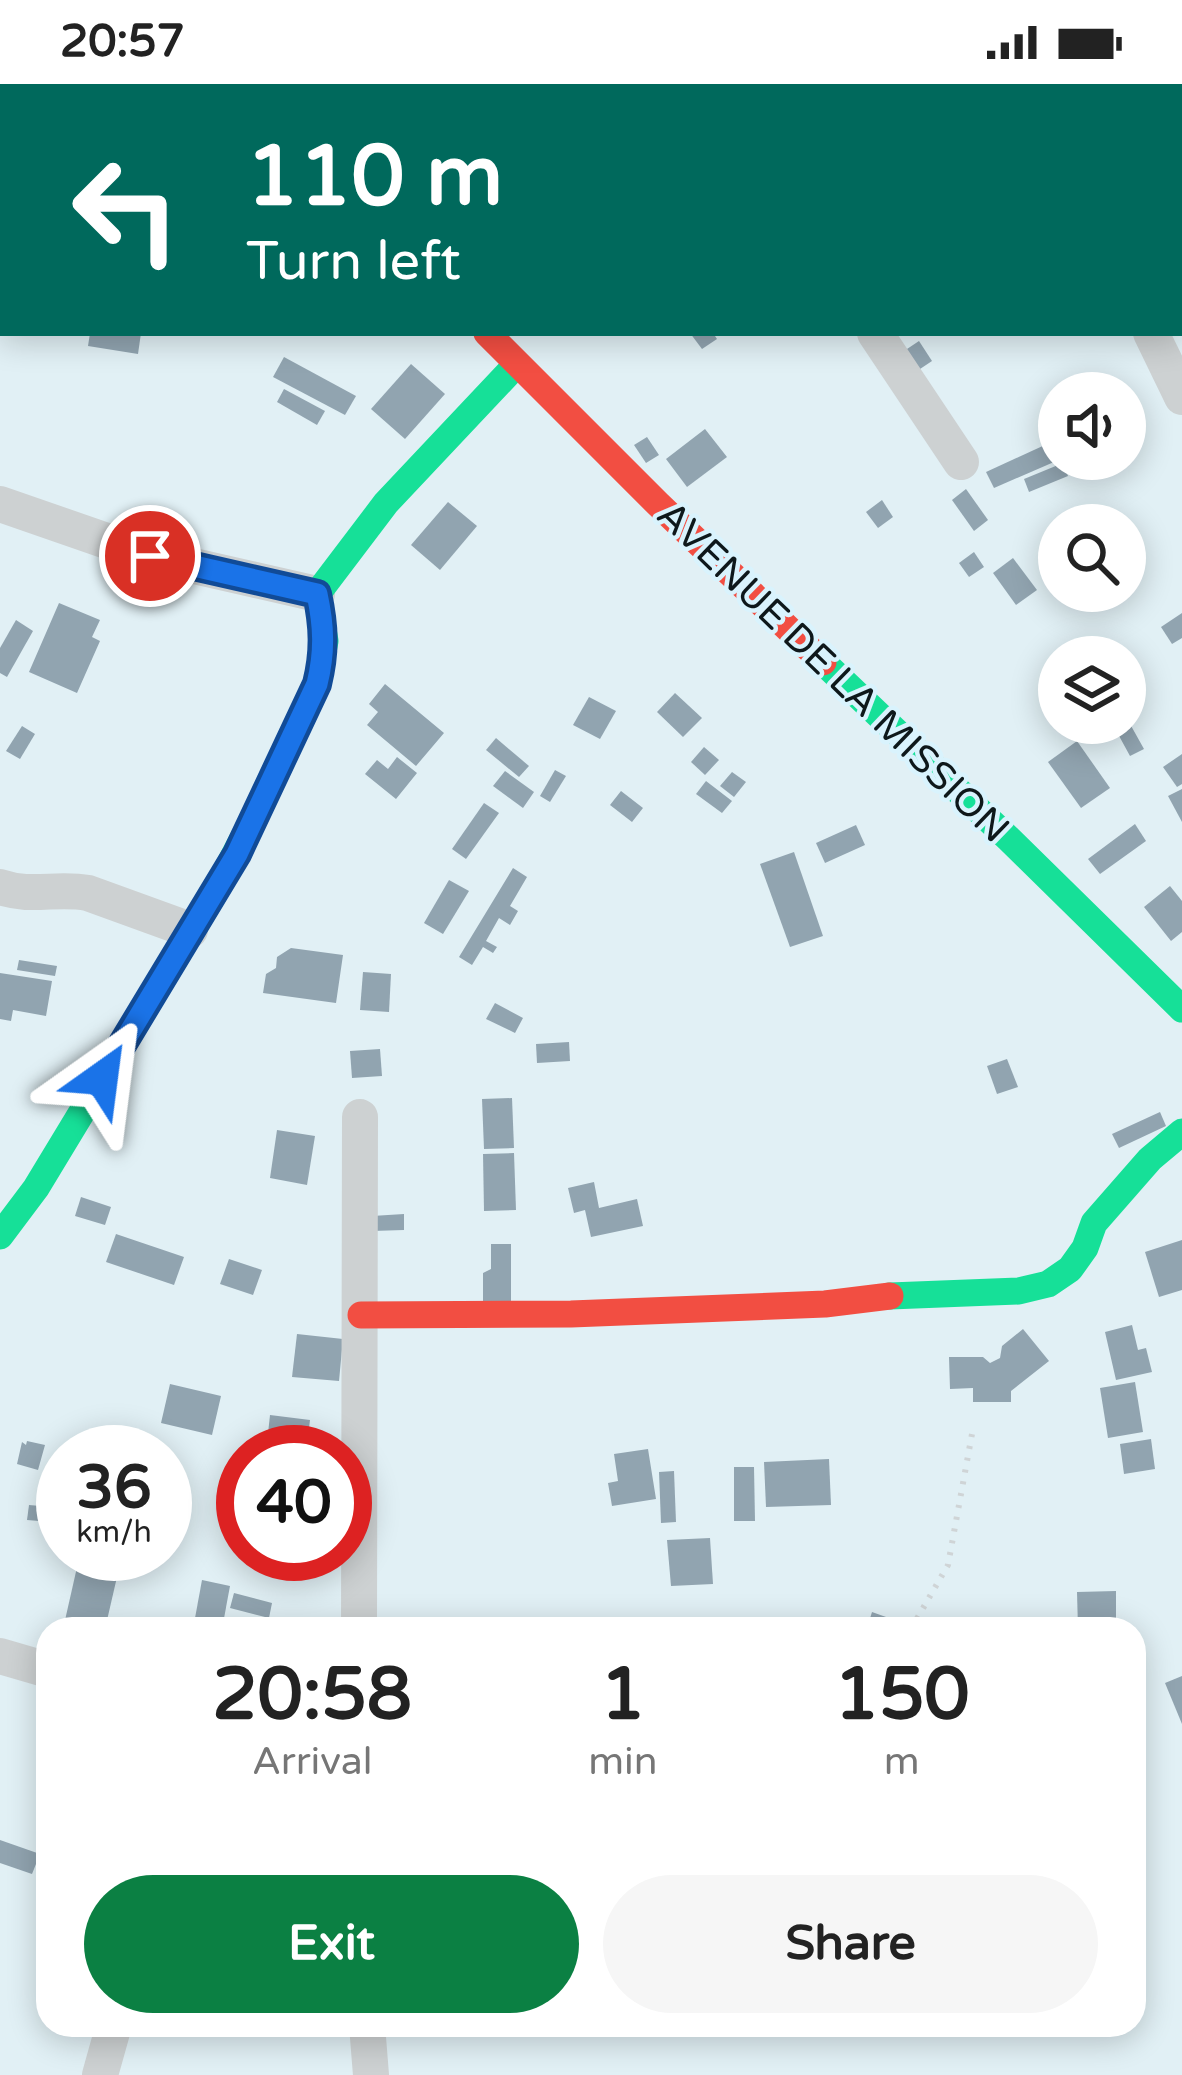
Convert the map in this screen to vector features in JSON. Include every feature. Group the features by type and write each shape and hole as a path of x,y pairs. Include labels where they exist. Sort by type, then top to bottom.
{"street":[{"name":"AVENUE DE LA MISSION","path":"490,336 759,604 1073,898 1182,1009"},
{"path":"877,336 961,462"},
{"path":"1152,336 1182,397"},
{"path":"0,1236 36,1188 237,854 317,684 325,641 317,594 346,549 517,364"},
{"path":"0,504 150,556 317,594"},
{"path":"0,887 32,894 88,892 190,930"},
{"path":"359,1617 360,1117"},
{"path":"361,1316 571,1314 1019,1291 1048,1284 1070,1269 1085,1248 1094,1222 1150,1159 1182,1132"},
{"path":"0,1656 36,1666"},
{"path":"100,2075 111,2037"},
{"path":"368,2037 370,2075"}],"path":[{"path":"917,1617 948,1565 972,1435"}],"building":[{"path":"90,336 141,336 138,354 88,346"},
{"path":"692,336 715,336 717,339 702,349"},
{"path":"919,341 932,361 911,375 898,355"},
{"path":"284,357 356,396 345,415 273,377"},
{"path":"411,364 445,394 405,439 371,409"},
{"path":"284,389 325,411 317,425 277,402"},
{"path":"705,429 727,457 687,487 666,459"},
{"path":"647,437 659,455 646,463 634,445"},
{"path":"1038,448 1038,469 994,488 986,472"},
{"path":"1038,473 1038,480 1058,480 1029,492 1024,479"},
{"path":"966,489 988,520 974,531 952,500"},
{"path":"882,500 893,517 878,528 866,512"},
{"path":"448,502 477,526 440,570 411,545"},
{"path":"974,552 984,567 969,577 959,563"},
{"path":"1013,558 1037,590 1016,605 993,573"},
{"path":"59,603 100,620 92,637 100,641 77,693 29,672"},
{"path":"1182,613 1182,638 1172,644 1161,627"},
{"path":"16,620 33,631 7,677 0,673 0,648"},
{"path":"385,684 444,733 416,766 367,725 378,712 369,704"},
{"path":"675,693 702,718 683,737 657,712"},
{"path":"589,697 616,711 600,739 573,725"},
{"path":"22,726 35,734 20,759 6,751"},
{"path":"496,738 529,766 519,777 486,750"},
{"path":"1079,744 1110,788 1081,808 1048,762"},
{"path":"1123,744 1141,744 1144,749 1130,756"},
{"path":"704,747 719,760 705,775 691,762"},
{"path":"1182,754 1182,784 1177,787 1163,767"},
{"path":"397,757 417,773 396,799 365,774 377,760 388,769"},
{"path":"555,770 566,776 550,802 540,796"},
{"path":"505,771 534,792 523,808 493,786"},
{"path":"732,772 746,782 734,797 720,786"},
{"path":"706,781 732,801 722,813 696,794"},
{"path":"1182,789 1182,822 1168,796"},
{"path":"621,791 643,808 632,822 610,805"},
{"path":"484,803 499,813 466,859 452,849"},
{"path":"1135,824 1146,841 1100,874 1088,859"},
{"path":"856,825 865,845 825,863 816,843"},
{"path":"794,852 823,936 790,947 760,864"},
{"path":"513,868 527,877 510,906 518,911 510,925 499,918 486,941 497,947 493,953 483,947 472,965 459,957"},
{"path":"449,880 469,891 443,934 424,923"},
{"path":"1170,886 1182,901 1182,932 1171,941 1144,907"},
{"path":"291,948 343,955 336,1003 263,993 266,974 276,968 277,957"},
{"path":"19,960 57,966 55,976 17,970"},
{"path":"363,972 391,974 389,1012 360,1010"},
{"path":"0,973 52,981 46,1016 13,1010 11,1021 0,1019"},
{"path":"495,1003 523,1018 515,1033 486,1019"},
{"path":"569,1042 570,1061 537,1063 536,1044"},
{"path":"380,1049 382,1076 352,1078 350,1051"},
{"path":"1007,1059 1018,1087 997,1094 987,1066"},
{"path":"512,1098 514,1148 484,1149 482,1099"},
{"path":"1160,1112 1166,1126 1119,1148 1112,1134"},
{"path":"277,1130 315,1136 307,1185 270,1178"},
{"path":"514,1153 516,1210 484,1211 483,1154"},
{"path":"594,1182 599,1208 637,1199 643,1226 591,1237 585,1210 574,1213 568,1188"},
{"path":"81,1197 111,1207 105,1225 75,1216"},
{"path":"404,1214 404,1230 372,1231 372,1216"},
{"path":"116,1234 184,1257 174,1285 106,1262"},
{"path":"1182,1240 1182,1290 1159,1297 1145,1252"},
{"path":"491,1244 511,1244 511,1302 483,1302 483,1273 491,1269"},
{"path":"229,1259 262,1270 253,1295 220,1284"},
{"path":"1132,1325 1138,1350 1146,1348 1152,1372 1116,1380 1105,1332"},
{"path":"1023,1329 1049,1361 1011,1391 1011,1402 973,1402 973,1388 950,1389 949,1357 983,1357 990,1363 1000,1358 1002,1346"},
{"path":"297,1334 343,1339 339,1381 292,1377"},
{"path":"1135,1382 1143,1432 1108,1438 1100,1388"},
{"path":"170,1384 221,1396 212,1435 192,1430 192,1425 161,1423"},
{"path":"270,1415 310,1420 309,1425 269,1425"},
{"path":"1151,1439 1155,1469 1124,1474 1120,1444"},
{"path":"27,1441 36,1443 36,1469 17,1464 22,1442 26,1445"},
{"path":"648,1449 656,1499 612,1506 608,1483 618,1481 614,1454"},
{"path":"829,1459 831,1505 766,1507 764,1462"},
{"path":"734,1467 754,1467 755,1521 734,1521"},
{"path":"674,1471 676,1522 661,1523 659,1472"},
{"path":"29,1505 36,1506 36,1521 27,1520"},
{"path":"710,1538 713,1584 671,1586 667,1540"},
{"path":"202,1580 230,1586 224,1617 195,1617"},
{"path":"74,1581 116,1581 108,1617 66,1617"},
{"path":"1116,1591 1116,1617 1078,1617 1077,1592"},
{"path":"234,1593 272,1603 269,1617 230,1608"},
{"path":"1182,1676 1182,1724 1165,1683"},
{"path":"0,1840 36,1853 32,1874 0,1863"}],"traffic: fast":[{"path":"0,1236 36,1188 214,894 260,806 317,684 325,641 317,594 386,503 517,364"},
{"path":"823,662 1182,1009"},
{"path":"890,1296 1019,1291 1048,1284 1070,1269 1094,1223 1150,1159 1182,1132"}],"traffic: jam":[{"path":"490,336 823,662"},
{"path":"361,1315 571,1314 825,1304 890,1296"}],"route":[{"path":"102,1078 237,854 317,684 325,641 317,594 150,556"}]}
